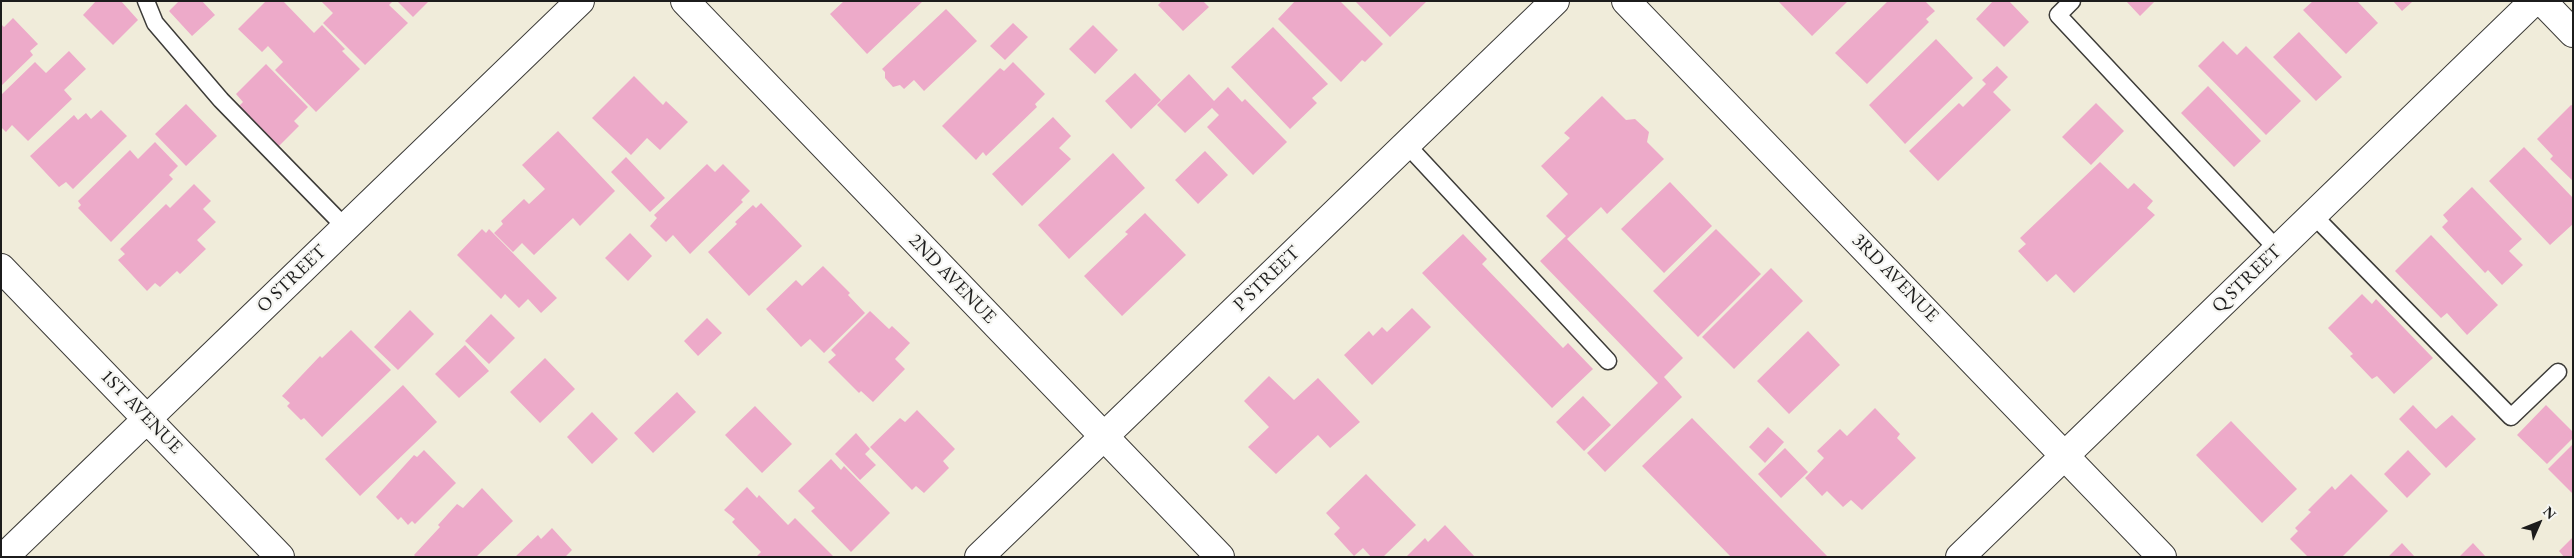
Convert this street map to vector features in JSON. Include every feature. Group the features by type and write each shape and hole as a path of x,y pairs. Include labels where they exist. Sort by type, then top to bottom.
{"street":[{"name":"O STREET","path":"4,557 580,1"},
{"name":"2ND AVENUE","path":"685,1 1220,557"},
{"name":"P STREET","path":"979,557 1555,1"},
{"name":"3RD AVENUE","path":"1626,1 2162,557"},
{"name":"Q STREET","path":"1960,557 2534,1"},
{"path":"2542,1 2573,33"},
{"name":"1ST AVENUE","path":"1,268 280,557"}],"lane":[{"path":"146,1 155,23 220,100 345,227"},
{"path":"2072,1 2058,15 2277,249"},
{"path":"1407,145 1608,361"},
{"path":"2314,216 2511,416 2558,372"}],"building":[{"path":"96,1 121,1 138,20 113,45 83,15"},
{"path":"179,1 202,1 215,15 192,36 169,11"},
{"path":"266,1 283,1 314,33 322,25 345,49 342,51 360,69 316,112 275,70 283,62 268,46 262,52 238,29"},
{"path":"321,1 393,1 389,5 408,23 365,65 323,23 333,13"},
{"path":"397,1 429,1 413,17"},
{"path":"844,1 923,1 867,54 830,14"},
{"path":"1162,1 1203,1 1209,7 1183,31 1158,5"},
{"path":"1295,1 1340,1 1383,44 1365,62 1362,60 1341,82 1278,19"},
{"path":"1355,1 1427,1 1390,37"},
{"path":"1778,1 1848,1 1812,36"},
{"path":"1888,1 1925,1 1935,11 1926,19 1929,22 1867,84 1835,53"},
{"path":"1993,1 2009,1 2029,22 2004,47 1976,19"},
{"path":"2126,1 2155,1 2140,16"},
{"path":"2313,1 2357,1 2378,23 2346,54 2303,10"},
{"path":"2393,1 2411,1 2412,2 2402,11"},
{"path":"946,9 977,41 924,91 914,80 904,89 900,85 893,87 885,78 885,72 882,69"},
{"path":"13,18 38,44 30,51 33,55 1,86 1,24 4,27"},
{"path":"1013,23 1028,37 1005,60 990,46"},
{"path":"1093,25 1118,50 1095,74 1069,49"},
{"path":"1273,27 1328,84 1312,98 1317,103 1290,129 1231,67"},
{"path":"2299,32 2342,77 2316,101 2273,57"},
{"path":"1936,39 1973,78 1905,144 1869,105"},
{"path":"2223,41 2237,55 2246,46 2301,101 2266,135 2198,66"},
{"path":"69,51 86,69 64,90 72,99 28,141 12,125 6,132 1,127 1,95 35,62 46,73"},
{"path":"1013,62 1045,94 1035,104 1037,107 986,156 983,152 976,160 942,126 1000,68 1004,71"},
{"path":"266,64 308,107 294,121 299,126 276,149 236,109 243,102 236,94"},
{"path":"1997,66 2008,77 1993,92 2011,110 1938,181 1909,151 1959,103 1963,107 1986,84 1982,80"},
{"path":"1135,73 1161,100 1131,129 1105,101"},
{"path":"1189,74 1214,101 1228,87 1242,102 1245,99 1287,142 1253,175 1207,127 1219,115 1212,108 1185,133 1157,105"},
{"path":"634,76 663,105 666,101 688,122 660,150 647,138 631,155 592,118"},
{"path":"2208,86 2261,141 2234,167 2181,113"},
{"path":"1602,96 1626,120 1635,119 1649,132 1647,142 1664,159 1607,214 1601,207 1567,239 1683,358 1664,377 1682,397 1605,472 1587,453 1658,383 1540,261 1566,236 1546,216 1568,194 1541,166 1570,138 1564,133"},
{"path":"2096,103 2124,131 2091,165 2062,137"},
{"path":"186,104 217,136 186,166 155,134"},
{"path":"2571,105 2573,106 2573,181 2550,159 2553,156 2537,139"},
{"path":"101,110 127,136 73,189 66,182 59,187 30,156 74,115 78,120 86,113 91,119"},
{"path":"1053,117 1071,136 1059,148 1071,159 1022,206 992,174"},
{"path":"558,131 615,191 580,226 573,218 534,255 522,243 513,252 494,233 503,224 501,221 524,199 529,204 545,189 522,165"},
{"path":"155,142 178,166 169,175 173,179 111,242 78,208 81,205 78,201 130,150 138,159"},
{"path":"2524,147 2573,198 2573,224 2550,245 2489,181"},
{"path":"1205,151 1228,175 1198,204 1175,180"},
{"path":"1113,153 1145,188 1069,259 1038,225"},
{"path":"626,157 665,198 650,212 611,172"},
{"path":"2100,162 2128,189 2134,183 2153,201 2147,208 2155,215 2074,293 2056,274 2047,282 2018,251 2026,244 2020,238"},
{"path":"707,164 715,172 723,164 750,191 741,200 743,202 690,254 673,235 666,242 650,226 657,218 654,215"},
{"path":"1670,182 1712,226 1664,273 1621,229"},
{"path":"194,184 211,201 203,209 216,222 197,240 206,249 180,274 177,271 160,287 155,283 147,291 118,260 125,254 120,249 166,204 170,208"},
{"path":"2472,187 2522,239 2509,251 2523,265 2502,285 2488,270 2485,273 2442,227 2448,221 2443,215"},
{"path":"761,203 802,246 749,296 708,252 737,224 735,222 753,205 756,208"},
{"path":"1145,213 1186,255 1122,316 1084,276 1128,234 1125,232"},
{"path":"482,229 486,233 489,229 557,298 541,313 528,299 519,308 505,294 501,299 457,255"},
{"path":"1716,229 1761,274 1698,337 1653,291"},
{"path":"630,233 652,256 628,281 605,258"},
{"path":"1463,234 1487,259 1482,264 1563,348 1568,343 1593,369 1552,408 1422,273"},
{"path":"2431,235 2498,305 2467,335 2447,313 2441,318 2395,271"},
{"path":"823,266 850,293 848,295 865,313 824,353 810,339 801,347 766,309 796,280 802,286"},
{"path":"1771,268 1803,301 1734,369 1702,337"},
{"path":"2362,294 2372,304 2376,299 2433,358 2394,394 2377,376 2372,379 2350,356 2353,354 2328,328"},
{"path":"1412,308 1431,327 1372,385 1344,355 1369,331 1373,336 1382,327 1387,332"},
{"path":"410,310 434,334 398,370 374,347"},
{"path":"870,311 889,329 892,326 910,343 895,359 905,369 873,402 861,391 859,393 828,362 836,355 831,350"},
{"path":"491,314 515,338 489,364 465,341"},
{"path":"707,318 722,333 698,356 684,341"},
{"path":"351,330 391,370 322,437 304,418 301,420 287,406 290,403 282,396 320,356 322,358"},
{"path":"1808,331 1840,365 1789,414 1757,381"},
{"path":"465,345 489,371 459,398 435,374"},
{"path":"545,358 575,389 540,423 510,392"},
{"path":"1269,376 1294,400 1318,378 1360,422 1330,448 1318,435 1276,474 1248,447 1269,427 1244,401"},
{"path":"403,385 437,422 360,496 325,459"},
{"path":"677,392 696,412 653,453 634,433"},
{"path":"1583,396 1611,425 1584,451 1556,422"},
{"path":"2413,405 2436,429 2452,415 2476,439 2446,468 2399,419"},
{"path":"2546,405 2573,432 2573,438 2547,464 2517,435"},
{"path":"755,406 792,444 762,473 725,435"},
{"path":"1875,408 1900,434 1897,438 1916,458 1862,510 1851,500 1843,507 1827,491 1822,496 1805,478 1824,458 1817,451 1840,429 1847,436"},
{"path":"917,410 955,449 943,461 949,468 924,493 916,486 912,490 870,447 900,418 905,422"},
{"path":"592,412 618,439 592,464 567,437"},
{"path":"1692,418 1828,557 1731,557 1642,466"},
{"path":"2231,421 2297,489 2262,523 2196,455"},
{"path":"1768,427 1784,442 1765,463 1749,447"},
{"path":"856,433 870,449 865,454 876,465 860,480 835,454"},
{"path":"2573,444 2573,494 2548,469"},
{"path":"1785,448 1808,472 1781,498 1758,474"},
{"path":"424,450 456,483 415,524 412,521 408,525 401,517 398,520 376,497 414,455 417,457"},
{"path":"2408,450 2431,474 2407,498 2384,474"},
{"path":"831,459 841,470 844,466 890,513 851,552 811,511 815,508 798,491"},
{"path":"1366,474 1416,525 1383,557 1371,557 1363,548 1354,556 1334,534 1340,528 1326,513"},
{"path":"2351,474 2388,511 2342,557 2308,557 2290,539 2298,531 2295,528 2311,512 2308,510 2332,486 2335,490"},
{"path":"747,487 757,498 759,495 788,525 795,518 834,557 756,557 761,552 732,522 735,519 724,510"},
{"path":"482,488 513,521 476,557 416,557 414,555 440,527 438,525 457,504 463,508"},
{"path":"1445,525 1475,557 1406,557 1425,538 1428,542"},
{"path":"552,528 572,550 565,557 515,557 538,535 541,539"},
{"path":"2573,537 2573,557 2564,557 2559,551"},
{"path":"2402,543 2415,557 2388,557"},
{"path":"2473,543 2486,557 2459,557"}]}
